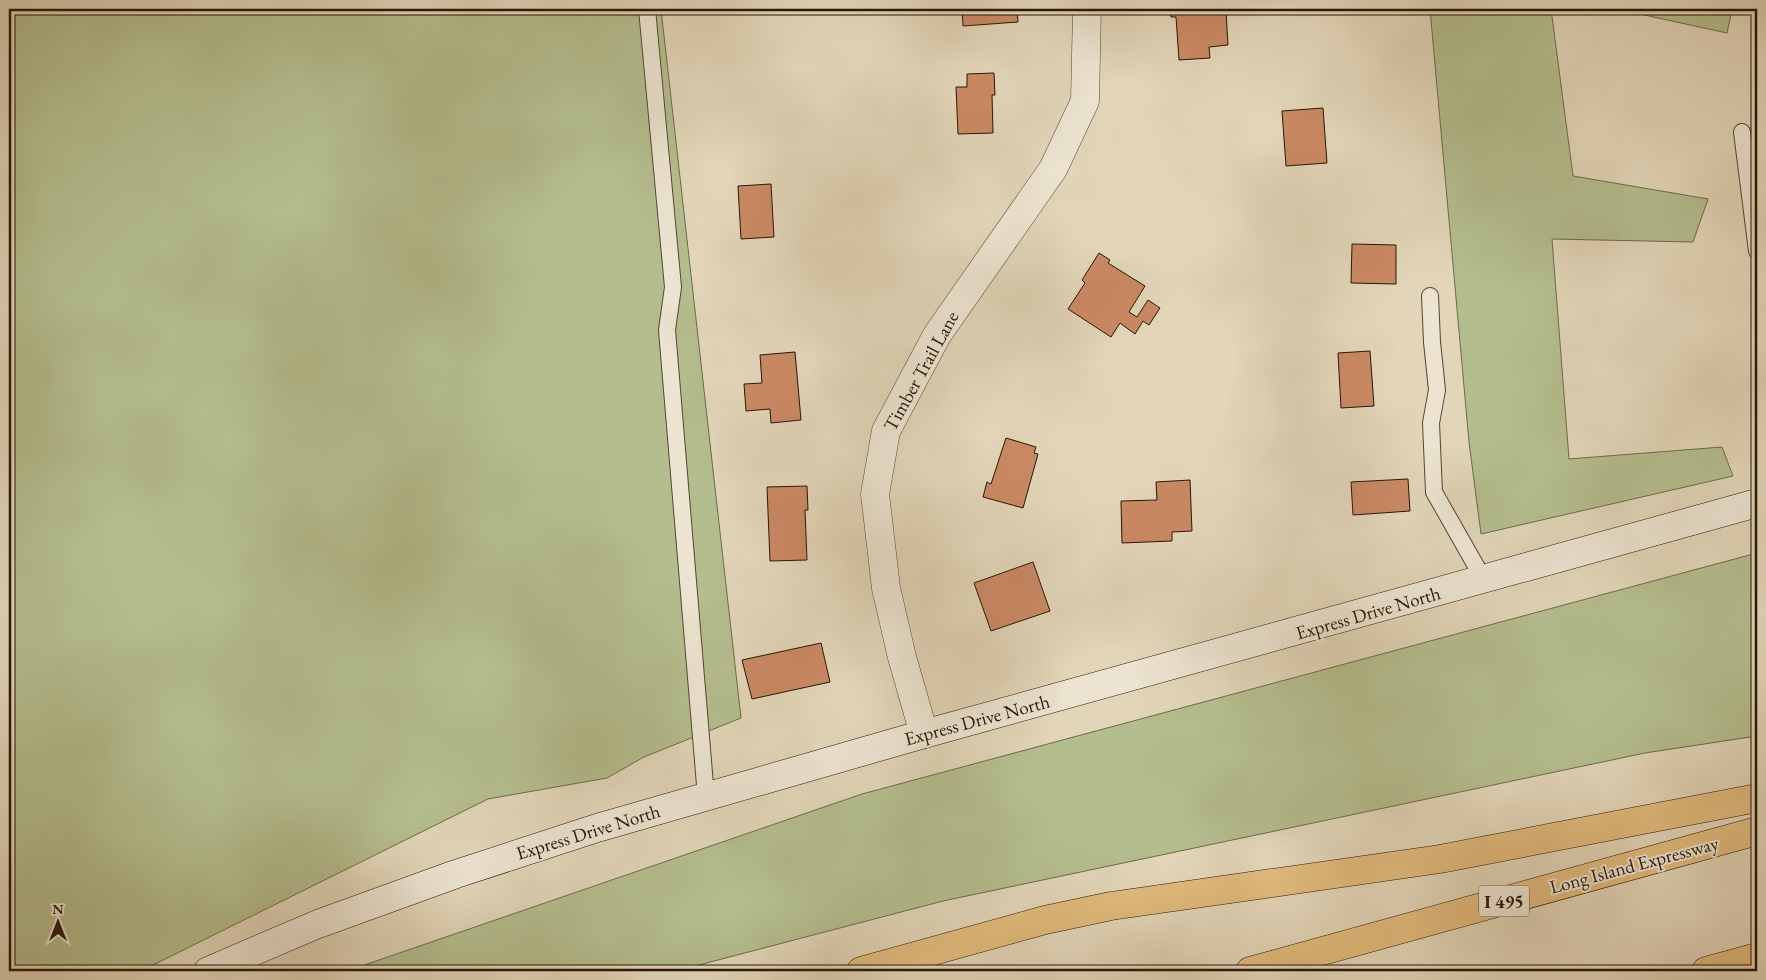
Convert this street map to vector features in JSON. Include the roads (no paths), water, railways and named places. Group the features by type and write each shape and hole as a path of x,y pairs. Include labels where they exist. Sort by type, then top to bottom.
{"highway":[{"path":"861,971 1045,920 1111,906 1440,858 1757,798"},
{"name":"Long Island Expressway","path":"1250,971 1757,831"},
{"path":"1706,971 1757,957"}],"main road":[{"name":"Timber Trail Lane","path":"924,734 902,657 886,588 876,494 886,431 937,335 1054,169 1085,101 1087,9"},
{"name":"Express Drive North","path":"208,971 318,924 456,874 597,828 924,734 1757,503"}],"lane":[{"path":"647,9 673,287 667,330 706,797"},
{"path":"1742,132 1757,251"},
{"path":"1430,296 1437,390 1431,423 1434,492 1484,580"}]}
